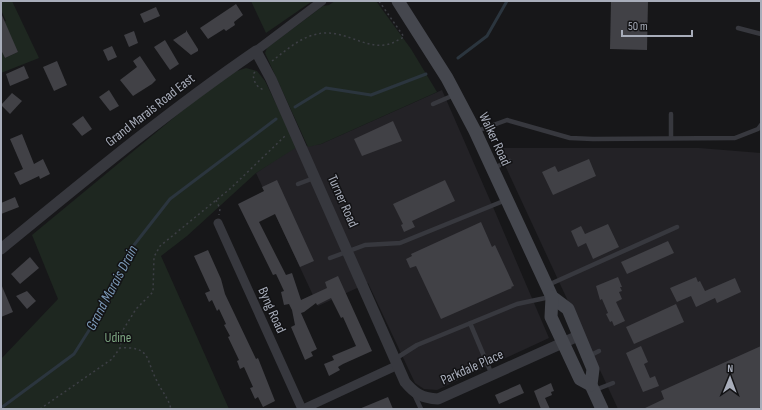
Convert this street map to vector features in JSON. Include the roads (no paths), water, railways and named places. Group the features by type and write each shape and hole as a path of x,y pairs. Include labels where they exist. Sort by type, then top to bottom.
{"main road":[{"name":"Walker Road","path":"398,1 429,47 456,94 475,131 549,291 568,310 593,370 592,388"},
{"name":"Walker Road","path":"549,291 551,317 580,379 592,388 602,409"}],"street":[{"name":"Grand Marais Road East","path":"1,249 212,80 256,51 322,1"},
{"name":"Turner Road","path":"256,51 271,79 316,178 397,362"},
{"name":"Byng Road","path":"218,223 302,409"},
{"name":"Parkdale Place","path":"413,392 425,398 438,399 578,336"},
{"path":"302,409 397,362 405,382 413,392"}],"lane":[{"path":"738,28 761,34"},
{"path":"433,104 456,94"},
{"path":"671,114 671,138"},
{"path":"475,131 508,120 570,138 735,138 758,129 761,125"},
{"path":"492,168 510,161"},
{"path":"298,184 316,178"},
{"path":"330,258 365,245 400,243 506,200"},
{"path":"397,362 417,344 549,291 677,227"},
{"path":"470,323 492,375"},
{"path":"587,356 600,351"},
{"path":"592,388 614,382"},
{"path":"413,392 421,409"}],"waterway":[{"name":"Grand Marais Drain","path":"458,58 487,36 507,1"},
{"name":"Grand Marais Drain","path":"295,107 326,88 371,95 426,74"},
{"name":"Grand Marais Drain","path":"1,408 74,354 100,313 127,254 170,199 276,119"}],"park label":[{"name":"Udine","path":"118,337"}]}
